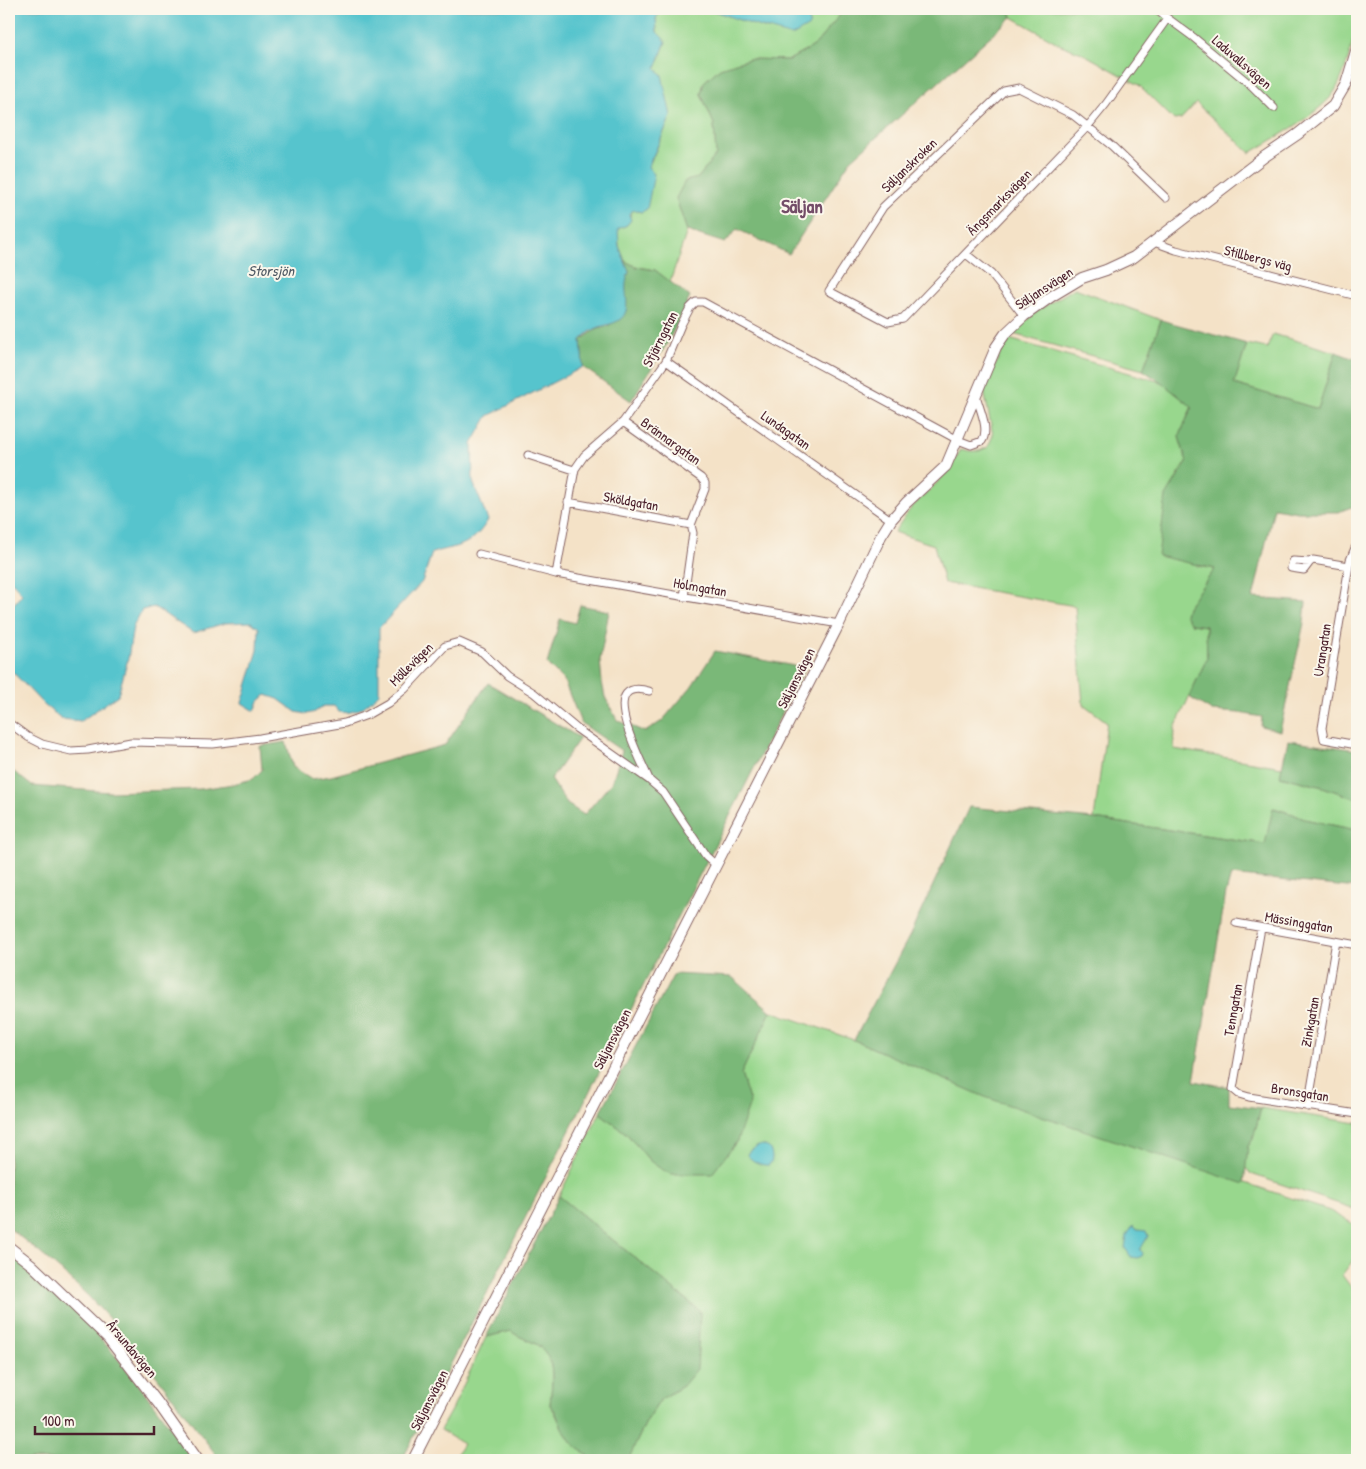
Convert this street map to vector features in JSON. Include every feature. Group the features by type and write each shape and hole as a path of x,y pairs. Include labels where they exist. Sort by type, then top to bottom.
{"street":[{"name":"Laduvallsvägen","path":"1155,9 1245,80 1274,108"},
{"path":"1088,126 1168,20"},
{"name":"Säljansvägen","path":"414,1460 839,624 881,536 899,510 946,466 1000,340 1024,316 1052,296 1082,278 1106,270 1134,257 1334,106 1346,84 1357,48"},
{"name":"Säljanskroken","path":"966,254 903,319 888,322 829,291 884,207 1004,91 1019,88 1073,115 1142,174 1166,198"},
{"name":"Ängsmarksvägen","path":"1024,316 991,274 966,254 1088,126"},
{"name":"Stillbergs väg","path":"1154,242 1176,250 1357,296"},
{"name":"Stjärngatan","path":"556,574 574,470 584,456 623,422 666,361 672,342 690,308 700,301 958,440"},
{"name":"Lundagatan","path":"666,361 891,520"},
{"path":"958,440 971,445 978,443 984,438 985,426 976,395"},
{"name":"Brännargatan","path":"623,422 703,480 705,489 690,525 693,533 684,597"},
{"path":"528,455 574,470"},
{"name":"Sköldgatan","path":"568,502 690,525"},
{"name":"Urangatan","path":"1356,548 1352,553 1349,566 1322,728 1324,739 1357,744"},
{"path":"479,554 556,574"},
{"path":"1310,562 1313,560 1349,566"},
{"name":"Holmgatan","path":"556,574 839,624"},
{"name":"Möllevägen","path":"9,722 28,737 42,744 71,751 88,750 131,742 213,744 260,738 290,731 345,723 367,715 388,703 412,682 445,646 459,642 465,643 482,652 507,676 534,693 577,729 649,780 668,798 706,856 716,865"},
{"path":"649,691 628,690 622,705 629,732 649,780"},
{"name":"Mässinggatan","path":"1236,923 1357,945"},
{"name":"Tenngatan","path":"1239,1094 1233,1089 1232,1085 1261,928"},
{"name":"Zinkgatan","path":"1308,1106 1336,941"},
{"name":"Bronsgatan","path":"1239,1094 1357,1114"},
{"name":"Årsundavägen","path":"9,1247 32,1265 108,1338 158,1403 198,1460"}],"green space":[{"path":"663,9 709,9 767,29 809,26 810,9 845,9 814,46 789,60 749,59 720,68 704,82 701,94 714,124 716,155 698,178 676,198 687,231 670,282 655,270 637,267 625,261 619,246 617,229 627,225 632,210 642,212 648,168 671,116 656,68 666,41 657,32 656,17"},
{"path":"845,9 1010,9 1012,17 850,161 789,254 737,229 725,243 687,231 676,198 685,181 698,178 716,155 714,124 701,94 704,82 720,68 749,59 789,60 814,46"},
{"path":"1010,9 1357,9 1355,30 1349,56 1335,91 1329,99 1301,122 1250,153 1196,103 1181,119 1174,120 1139,85 1082,53 1061,45 1012,17"},
{"path":"625,261 637,267 655,270 690,297 668,342 631,401 583,367 581,340 598,328 608,326 626,311 625,281 629,272"},
{"path":"1075,288 1161,320 1143,370 1013,334 1037,311"},
{"path":"1161,320 1247,344 1234,384 1318,409 1336,352 1357,360 1357,505 1338,512 1298,512 1274,508 1253,598 1306,602 1304,623 1280,731 1261,726 1262,717 1212,711 1189,697 1207,658 1206,626 1191,624 1185,615 1187,607 1215,569 1158,556 1166,496 1187,462 1179,437 1192,407 1143,370"},
{"path":"1273,334 1336,352 1318,409 1234,384 1247,344 1267,348"},
{"path":"1009,339 1161,382 1192,406 1179,437 1187,462 1177,477 1197,566 1215,569 1187,607 1185,615 1191,624 1206,626 1207,658 1175,728 1174,749 1282,767 1280,776 1323,787 1357,799 1356,830 1304,819 1274,808 1266,844 1094,819 1107,722 1083,704 1075,606 944,583 934,545 894,532 913,506 945,473 961,449 979,451 988,447 993,435 984,391 1004,345"},
{"path":"580,605 609,611 600,660 605,697 617,720 645,732 662,721 691,687 715,651 805,668 402,1460 220,1460 157,1377 108,1317 71,1280 9,1228 9,768 32,786 110,792 201,789 253,779 262,770 260,746 286,742 293,767 312,779 331,776 445,745 488,683 580,738 551,779 567,804 584,815 612,782 622,751 581,723 564,681 547,664 560,619 575,623"},
{"path":"1288,740 1357,750 1357,799 1323,787 1280,776"},
{"path":"969,807 1094,819 1265,844 1273,808 1304,819 1356,830 1357,828 1357,888 1231,875 1226,893 1194,1081 1229,1087 1229,1104 1261,1108 1253,1139 1248,1146 1244,1184 985,1097 854,1040 910,935"},
{"path":"674,974 732,977 771,1011 741,1074 750,1103 737,1141 712,1174 671,1174 661,1169 650,1161 627,1134 600,1113"},
{"path":"771,1011 854,1040 984,1096 1330,1211 1357,1226 1357,1255 1342,1275 1357,1295 1357,1449 1354,1460 628,1460 646,1422 661,1399 683,1386 700,1311 559,1196 600,1113 627,1134 650,1161 750,1103 741,1074"},
{"path":"1261,1108 1357,1123 1357,1210 1251,1174 1245,1167 1248,1146 1253,1139"},
{"path":"559,1196 700,1311 697,1369 683,1386 661,1399 646,1422 628,1460 593,1460 572,1443 550,1405 552,1369 550,1361 540,1347 511,1331 486,1337"},
{"path":"9,1254 62,1298 110,1349 154,1404 194,1460 9,1460 9,1424 17,1416 9,1406"},
{"path":"511,1331 540,1347 546,1354 552,1369 550,1405 570,1438 593,1460 453,1460 463,1444 440,1430 486,1337"}],"water":[{"name":"Storsjön","path":"9,9 663,9 656,18 657,32 666,41 656,68 662,75 671,116 648,167 654,174 647,209 642,212 632,210 629,214 631,220 627,225 618,229 619,246 629,272 626,283 626,311 618,321 595,329 581,340 583,367 488,416 472,444 473,482 488,520 476,535 464,544 432,553 422,582 379,628 379,693 361,708 345,713 339,712 334,706 323,706 315,712 307,714 296,712 278,699 266,695 259,701 255,711 242,703 258,650 259,628 251,622 225,623 193,633 154,607 142,610 133,627 128,659 118,695 81,721 62,719 44,705 9,668 9,610 22,594 12,581 9,580"},
{"path":"709,9 810,9 809,26 792,36"},
{"path":"763,1145 769,1148 772,1154 772,1161 769,1165 757,1163 747,1155 753,1148"},
{"path":"1133,1226 1137,1230 1146,1231 1148,1236 1140,1250 1143,1253 1142,1256 1137,1258 1131,1257 1125,1248 1127,1235"}],"district":[{"name":"Säljan","path":"802,206"}]}
